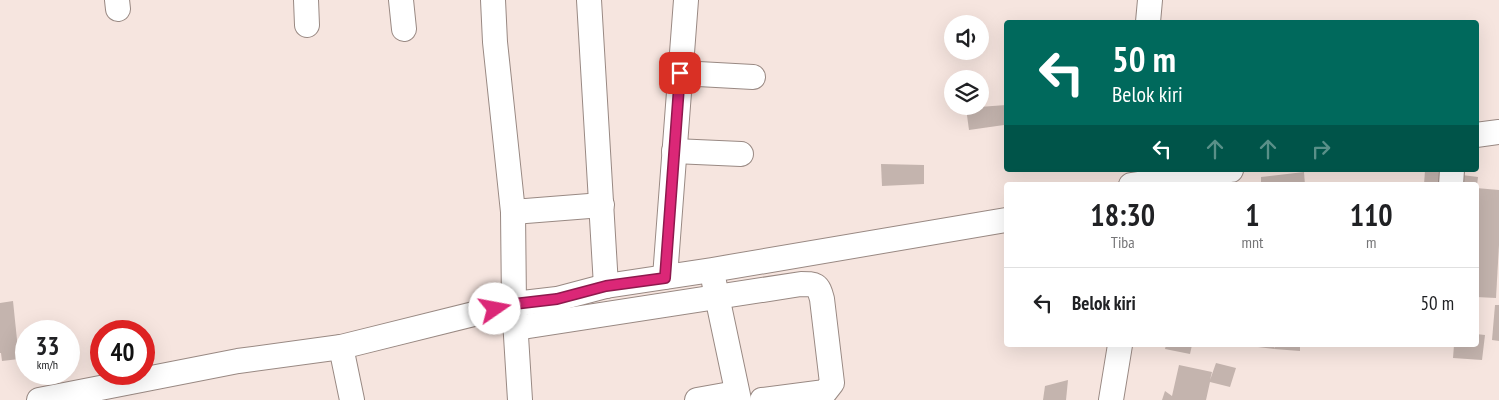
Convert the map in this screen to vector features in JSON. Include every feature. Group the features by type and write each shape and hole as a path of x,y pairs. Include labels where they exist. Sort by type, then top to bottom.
{"street":[{"path":"306,0 307,25"},
{"path":"401,0 404,29"},
{"path":"494,0 495,42 513,212 514,304 520,400"},
{"path":"589,0 606,286"},
{"path":"665,278 686,0"},
{"path":"1148,20 1150,0"},
{"path":"680,73 753,78"},
{"path":"1479,135 1499,132"},
{"path":"674,151 741,154"},
{"path":"1152,182 1218,172"},
{"path":"513,212 602,205"},
{"path":"39,400 238,361 341,347 514,304 557,299 606,286 665,278 1004,220"},
{"path":"697,400 737,397 712,270"},
{"path":"516,328 801,284 814,284 820,292 832,383 825,392 762,400"},
{"path":"341,347 352,400"},
{"path":"1111,400 1120,347"}],"building":[{"path":"1004,105 1004,125 969,130 967,115 989,115 989,106"},
{"path":"881,164 924,165 924,184 882,186"},
{"path":"1304,172 1305,182 1261,182 1261,177"},
{"path":"1425,172 1445,172 1444,182 1424,182"},
{"path":"1462,175 1478,177 1477,182 1461,182"},
{"path":"1479,188 1499,190 1499,245 1496,298 1479,297"},
{"path":"13,301 15,359 2,361 0,353 0,303"},
{"path":"1495,305 1499,305 1499,341 1492,340"},
{"path":"1479,334 1485,335 1482,360 1453,358 1454,347 1479,347"},
{"path":"1166,347 1192,347 1190,354 1165,349"},
{"path":"1258,347 1274,347 1274,349"},
{"path":"1274,347 1300,347 1300,351 1274,349"},
{"path":"1216,363 1236,368 1230,387 1210,382 1206,400 1162,400 1165,391 1172,396 1179,365 1212,372 1210,380"},
{"path":"1068,380 1066,400 1043,400 1045,386"}],"route":[{"path":"495,309 514,304 557,299 606,286 665,278 680,73"}]}
